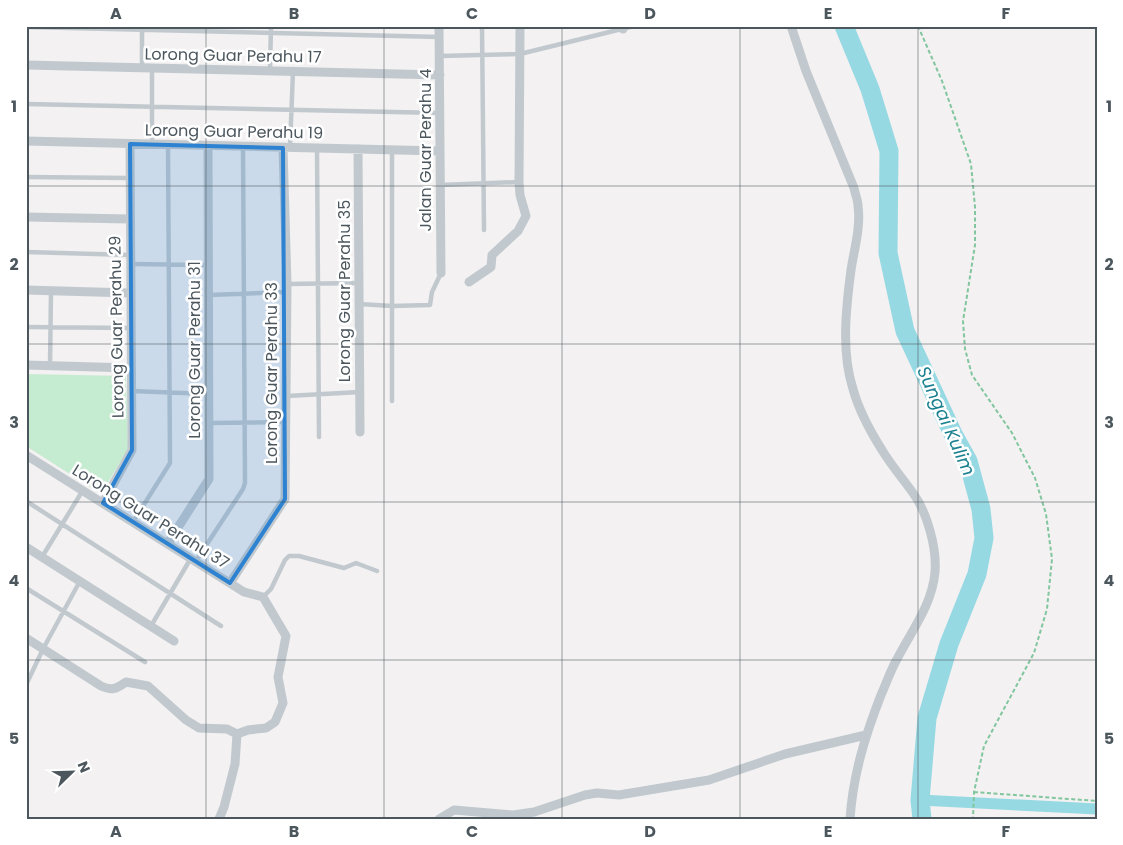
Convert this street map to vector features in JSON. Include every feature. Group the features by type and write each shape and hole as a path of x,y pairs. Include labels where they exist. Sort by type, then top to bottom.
{"street":[{"name":"Jalan Guar Perahu 4","path":"440,26 441,274"},
{"path":"469,282 491,267 492,255 518,231 526,216 520,195 519,182 520,26"},
{"path":"791,26 806,71 854,188 858,205 859,219 848,294 846,327 846,361 852,389 864,420 882,451 914,495 924,515 933,541 935,570 932,593 925,610 896,662 866,736 852,792 850,819"},
{"name":"Lorong Guar Perahu 17","path":"26,65 440,75"},
{"name":"Lorong Guar Perahu 19","path":"26,141 440,151"},
{"name":"Lorong Guar Perahu 29","path":"103,503 132,450 130,144"},
{"name":"Lorong Guar Perahu 31","path":"168,543 209,479 208,146"},
{"name":"Lorong Guar Perahu 33","path":"230,583 285,499 287,148"},
{"name":"Lorong Guar Perahu 35","path":"358,149 360,432"},
{"path":"26,217 129,219"},
{"path":"26,290 130,293"},
{"path":"26,365 131,368"},
{"name":"Lorong Guar Perahu 37","path":"26,455 244,592 263,597"},
{"path":"26,547 174,641"},
{"path":"26,638 109,690 117,689 126,682 148,686 186,720 199,728 227,729 237,734 248,730 266,728 275,722 283,703 278,677 286,636 263,597"},
{"path":"219,819 235,764 237,734"},
{"path":"439,819 454,810 490,816 534,812 585,795 619,796 709,780 785,754 866,736"}],"lane":[{"path":"270,71 271,26"},
{"path":"482,26 484,230"},
{"path":"440,56 520,54 634,26"},
{"path":"26,28 142,28 440,37"},
{"path":"142,28 142,68"},
{"path":"152,68 152,144"},
{"path":"287,148 293,72"},
{"path":"26,104 440,113"},
{"path":"133,522 170,463 168,145"},
{"path":"151,626 171,593 243,489 245,483 243,146"},
{"path":"317,148 319,437"},
{"path":"392,150 392,401"},
{"path":"26,177 129,178"},
{"path":"440,184 519,182"},
{"path":"26,252 209,266"},
{"path":"359,304 392,306 430,305 432,292 441,274"},
{"path":"209,295 244,294 318,284 359,283"},
{"path":"50,366 51,291"},
{"path":"26,327 131,328"},
{"path":"131,391 209,394"},
{"path":"287,396 360,392"},
{"path":"209,423 286,422"},
{"path":"42,557 83,490"},
{"path":"26,501 221,626"},
{"path":"263,597 272,589 285,560 290,556 299,556 344,568 356,563 378,570"},
{"path":"26,685 42,649 65,612 80,581"},
{"path":"26,588 145,662"}],"path":[{"path":"918,26 942,82 971,164 975,245 963,321 965,349 972,375 1012,433 1035,478 1046,514 1052,559 1048,609 1034,653 984,746 974,792 973,818 992,819"},
{"path":"974,792 1097,801"}],"highlighted area":[{"path":"130,144 283,148 285,499 230,583 103,503 132,450"}],"green space":[{"path":"26,374 126,376 128,449 101,494 26,446"}],"waterway":[{"name":"Sungai Kulim","path":"844,26 870,89 889,151 888,253 905,331 953,434 968,461 981,509 984,538 977,574 949,644 927,718 920,800 922,819"},
{"path":"920,800 1097,809"}]}
